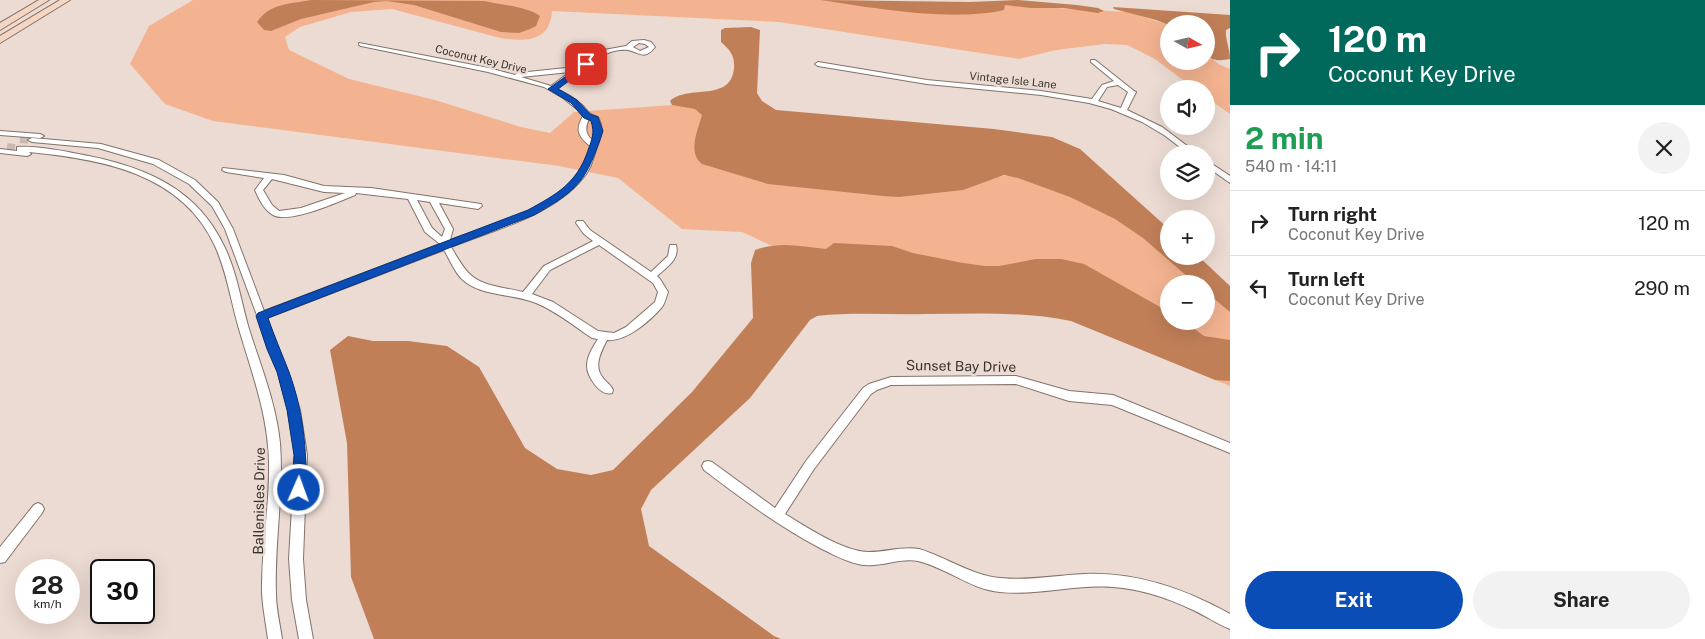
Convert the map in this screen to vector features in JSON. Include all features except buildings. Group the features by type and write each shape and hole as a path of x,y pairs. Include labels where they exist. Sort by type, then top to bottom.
{"main road":[{"path":"0,27 45,0"},
{"path":"0,40 66,0"}],"street":[{"name":"Coconut Key Drive","path":"262,316 531,212 560,196 580,177 589,161 599,131 595,119 587,116 574,101 552,89 502,74 361,44"},
{"path":"552,89 578,69 606,52 629,48"},
{"path":"1093,61 1132,92 1123,111"},
{"name":"Vintage Isle Lane","path":"818,64 923,81 1094,102 1123,111 1164,132 1182,145"},
{"path":"502,74 530,75 578,69"},
{"path":"1094,102 1104,86 1121,82"},
{"path":"587,116 582,125 584,136 593,145"},
{"path":"0,134 20,138"},
{"path":"0,134 56,138 98,146 156,162 192,182 215,204 229,229 283,372 294,410 300,455 296,559 299,600 306,639"},
{"path":"32,140 98,146"},
{"path":"45,151 56,142"},
{"path":"2,148 88,159"},
{"name":"Ballenisles Drive","path":"20,149 45,151 88,159 132,168 152,176 183,196 206,220 220,246 265,399 274,441 275,481 270,594 275,639"},
{"path":"1215,169 1230,180"},
{"path":"226,170 270,176 324,189 360,191 478,206"},
{"path":"270,176 259,190 273,212 278,214 289,214 360,191"},
{"path":"412,198 428,230 445,244 464,274 473,282 487,288 526,295 550,305 596,335 604,337 624,334 660,304 663,292 661,286 587,232 580,223"},
{"path":"434,200 449,229 445,244"},
{"path":"526,295 537,278 547,268 600,241"},
{"path":"651,277 672,257 673,247"},
{"path":"604,337 594,355 592,369 598,382 608,390"},
{"name":"Sunset Bay Drive","path":"777,516 810,465 867,391 882,383 891,381 1016,380 1069,396 1114,400 1230,448"},
{"path":"708,466 777,516 809,536 857,557 879,559 917,554 977,579 1001,585 1096,579 1122,581 1170,593 1230,622"},
{"path":"0,557 38,509"}],"shaded area":[{"path":"193,0 838,0 1005,5 1128,12 1160,22 1160,63 1127,45 1105,44 1056,50 1019,59 779,22 552,11 547,29 535,38 518,40 500,38 392,9 351,12 300,27 285,37 289,50 349,79 435,100 521,127 550,133 574,112 672,105 703,107 890,188 1023,174 1100,204 1160,249 1160,265 1186,265 1205,275 1160,275 1160,330 1215,330 1215,280 1230,288 1230,386 1215,380 1023,271 789,254 742,232 682,229 618,178 559,166 213,121 165,104 130,64 149,26"},
{"path":"311,0 484,1 520,8 540,16 536,26 530,29 519,33 501,32 414,5 387,1 374,2 301,19 271,31 264,30 257,22 268,11 281,5"},
{"path":"820,0 970,2 1018,0 1077,5 1098,8 1104,11 1098,13 1064,8 1031,8 1005,5 1004,10 960,15 888,10"},
{"path":"1113,7 1230,15 1230,28 1226,30 1226,34 1230,59 1215,59 1215,15 1160,15 1160,22 1114,9"},
{"path":"751,27 760,30 757,93 762,101 776,110 994,129 1052,137 1080,149 1160,221 1160,253 1143,238 1115,219 1070,197 1018,178 1004,175 963,190 899,197 768,184 702,164 695,153 694,147 702,115 695,109 672,105 670,101 678,96 717,89 725,86 731,79 734,60 721,42 721,30 725,28"},
{"path":"1215,61 1230,69 1230,114 1215,103 1215,80 1183,80 1170,70 1215,70"},
{"path":"834,243 892,246 913,253 985,266 999,266 1036,259 1061,259 1084,264 1160,307 1160,330 1196,330 1204,336 1230,340 1230,381 1215,380 1071,321 1053,318 1016,314 858,314 817,316 810,320 750,398 651,490 641,509 649,546 774,636 781,639 374,639 351,577 347,443 330,350 348,336 373,341 408,341 447,346 479,367 525,448 557,469 591,475 613,470 692,392 753,318 751,263 755,250 781,245 826,249"},
{"path":"1174,265 1208,265 1230,286 1230,312 1215,300 1215,275 1186,275"}],"tunnel":[{"path":"20,139 32,140"},
{"path":"7,147 20,149"}],"route":[{"path":"299,490 300,455 294,410 283,372 262,316 445,244 487,230 531,212 560,196 580,177 587,166 599,131 595,119 587,116 574,101 552,89 586,64"}]}
